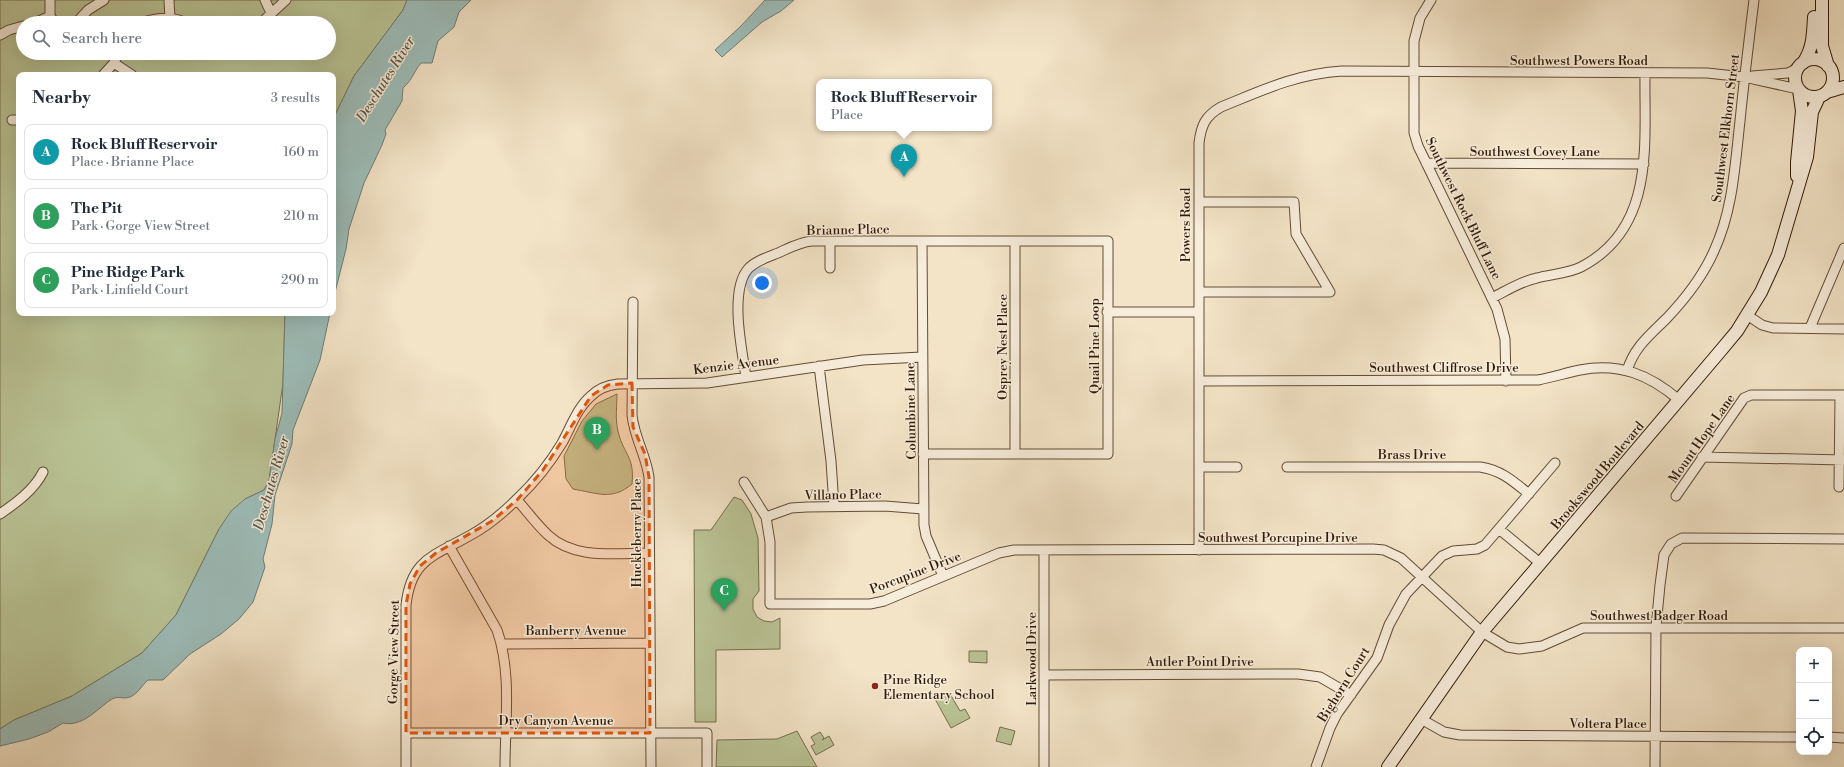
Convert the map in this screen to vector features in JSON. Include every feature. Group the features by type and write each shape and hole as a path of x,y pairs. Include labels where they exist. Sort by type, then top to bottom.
{"main road":[{"path":"1815,0 1812,46 1809,54 1800,65 1795,79 1798,90 1808,97 1844,87"},
{"path":"1822,0 1822,46 1833,77 1832,82 1823,94"},
{"path":"1800,65 1808,60 1819,60 1844,75"},
{"name":"Brookswood Boulevard","path":"1797,186 1797,162 1802,111 1798,90"},
{"name":"Brookswood Boulevard","path":"1388,767 1482,632 1722,349 1747,315 1761,292 1778,255 1791,214 1797,186 1807,157 1812,112 1823,94"}],"street":[{"path":"50,0 53,16"},
{"path":"82,16 88,10 104,0"},
{"path":"169,0 170,16"},
{"path":"266,0 271,13"},
{"path":"268,16 286,0"},
{"name":"Southwest Rock Bluff Lane","path":"1431,0 1420,18 1416,30 1414,133 1418,146 1502,321 1505,339 1506,380"},
{"name":"Southwest Elkhorn Street","path":"1627,371 1632,357 1642,342 1676,307 1699,278 1714,251 1723,229 1732,193 1744,77 1754,0"},
{"path":"0,35 16,28"},
{"path":"106,72 115,60"},
{"path":"114,63 128,72"},
{"path":"1744,77 1788,73 1800,65"},
{"name":"Powers Road","path":"1199,550 1199,202 1200,131 1204,120 1210,113 1227,104 1288,80 1304,76 1342,71 1414,72"},
{"name":"Southwest Powers Road","path":"1414,72 1707,74 1744,77"},
{"path":"1492,298 1527,281 1580,267 1606,250 1621,231 1639,198 1644,164 1645,74"},
{"path":"1744,77 1798,90"},
{"name":"Southwest Covey Lane","path":"1426,163 1644,164"},
{"path":"1199,202 1294,202 1296,234 1330,292 1199,292"},
{"name":"Brianne Place","path":"746,377 739,324 739,294 744,274 750,267 761,260 800,243 812,241 922,241"},
{"path":"830,241 830,268"},
{"name":"Quail Pine Loop","path":"922,241 1108,241 1108,454 923,454"},
{"name":"Columbine Lane","path":"922,241 923,509 926,536 943,576"},
{"name":"Osprey Nest Place","path":"1015,241 1015,454"},
{"path":"1810,328 1842,259 1844,248"},
{"name":"Huckleberry Place","path":"633,302 633,428 645,454 649,477 651,767"},
{"path":"1107,312 1199,312"},
{"path":"1747,315 1762,325 1773,328 1844,329"},
{"name":"Kenzie Avenue","path":"632,383 707,382 863,360 922,357"},
{"path":"819,366 831,461 834,506"},
{"name":"Southwest Cliffrose Drive","path":"1199,381 1538,380 1596,368 1611,368 1627,371 1654,381 1679,400"},
{"name":"Gorge View Street","path":"406,767 407,594 414,574 420,566 436,553 481,529 517,500 543,470 562,444 579,410 591,396 608,385 632,383"},
{"path":"1839,487 1842,460 1842,395"},
{"name":"Mount Hope Lane","path":"1676,496 1740,401 1748,396 1842,395"},
{"path":"1702,458 1842,460"},
{"name":"Bighorn Court","path":"1316,767 1330,728 1337,714 1377,658 1396,610 1406,594 1442,556 1453,551 1482,548 1500,529 1555,463"},
{"path":"1199,467 1237,467"},
{"name":"Brass Drive","path":"1287,467 1480,467 1499,472 1529,494"},
{"path":"0,514 27,493 38,481 43,472"},
{"path":"744,482 766,517"},
{"path":"517,500 548,535 559,543 574,550 590,553 649,553"},
{"name":"Villano Place","path":"766,517 792,508 885,506 923,509"},
{"name":"Porcupine Drive","path":"766,517 770,542 770,604 870,604 884,601 999,553 1014,550 1044,550"},
{"path":"1500,529 1540,563"},
{"path":"1654,767 1656,627 1664,555 1671,544 1682,538 1844,539"},
{"path":"449,546 497,630 502,644 505,667 505,767"},
{"name":"Southwest Porcupine Drive","path":"1044,550 1384,550 1401,558 1482,632"},
{"name":"Larkwood Drive","path":"1044,550 1044,767"},
{"name":"Southwest Badger Road","path":"1482,632 1507,647 1529,649 1542,646 1583,628 1844,628"},
{"name":"Banberry Avenue","path":"502,644 650,643"},
{"name":"Antler Point Drive","path":"1044,675 1298,674 1320,677 1351,695"},
{"name":"Voltera Place","path":"1421,719 1444,732 1460,735 1796,737"},
{"name":"Dry Canyon Avenue","path":"406,733 707,733 707,767"},
{"path":"1832,737 1844,738"}],"highlighted area":[{"path":"632,383 633,427 645,454 649,477 650,733 406,733 406,605 410,584 420,566 436,553 492,521 517,500 543,470 591,396 608,385"}],"green space":[{"path":"0,0 407,0 403,10 354,76 336,113 336,72 16,72 16,316 285,316 283,383 269,481 264,490 245,499 219,529 176,615 142,653 72,696 14,720 0,729"},
{"path":"617,394 617,426 620,439 632,467 632,484 618,493 611,494 597,494 573,489 566,479 564,456 582,421 596,404"},
{"path":"734,497 742,500 751,514 758,538 759,591 753,599 753,609 757,617 764,621 772,622 780,618 780,649 716,650 716,722 695,722 694,530 711,530"},
{"path":"969,651 987,651 987,663 969,662"},
{"path":"949,692 960,711 965,709 970,718 951,728 935,699"},
{"path":"1000,727 1015,731 1011,745 996,741"},
{"path":"797,731 817,767 716,767 717,740 777,739"},
{"path":"820,732 824,738 822,740 829,736 834,745 816,755 811,746 815,744 811,737"}],"water":[{"name":"Deschutes River","path":"407,0 471,0 459,12 454,27 438,41 432,63 421,63 409,82 403,88 402,101 385,130 386,134 382,145 364,183 349,229 346,249 336,288 336,113 354,76 403,10"},
{"path":"765,0 794,0 781,11 762,22 722,57 715,50 741,26"},
{"name":"Deschutes River","path":"285,316 329,316 320,360 293,430 292,444 275,495 272,524 263,559 265,567 253,602 239,619 221,634 190,654 163,680 148,680 130,697 117,697 112,699 88,717 76,723 63,723 48,732 29,739 0,746 0,729 14,720 72,696 142,653 176,615 219,529 231,511 245,499 264,490 269,481 275,439 282,413"}],"place":[{"name":"Rock Bluff Reservoir","path":"904,177"},
{"name":"The Pit","path":"597,450"},
{"name":"Pine Ridge Park","path":"724,611"},
{"name":"Pine Ridge Elementary School","path":"875,686"}]}
